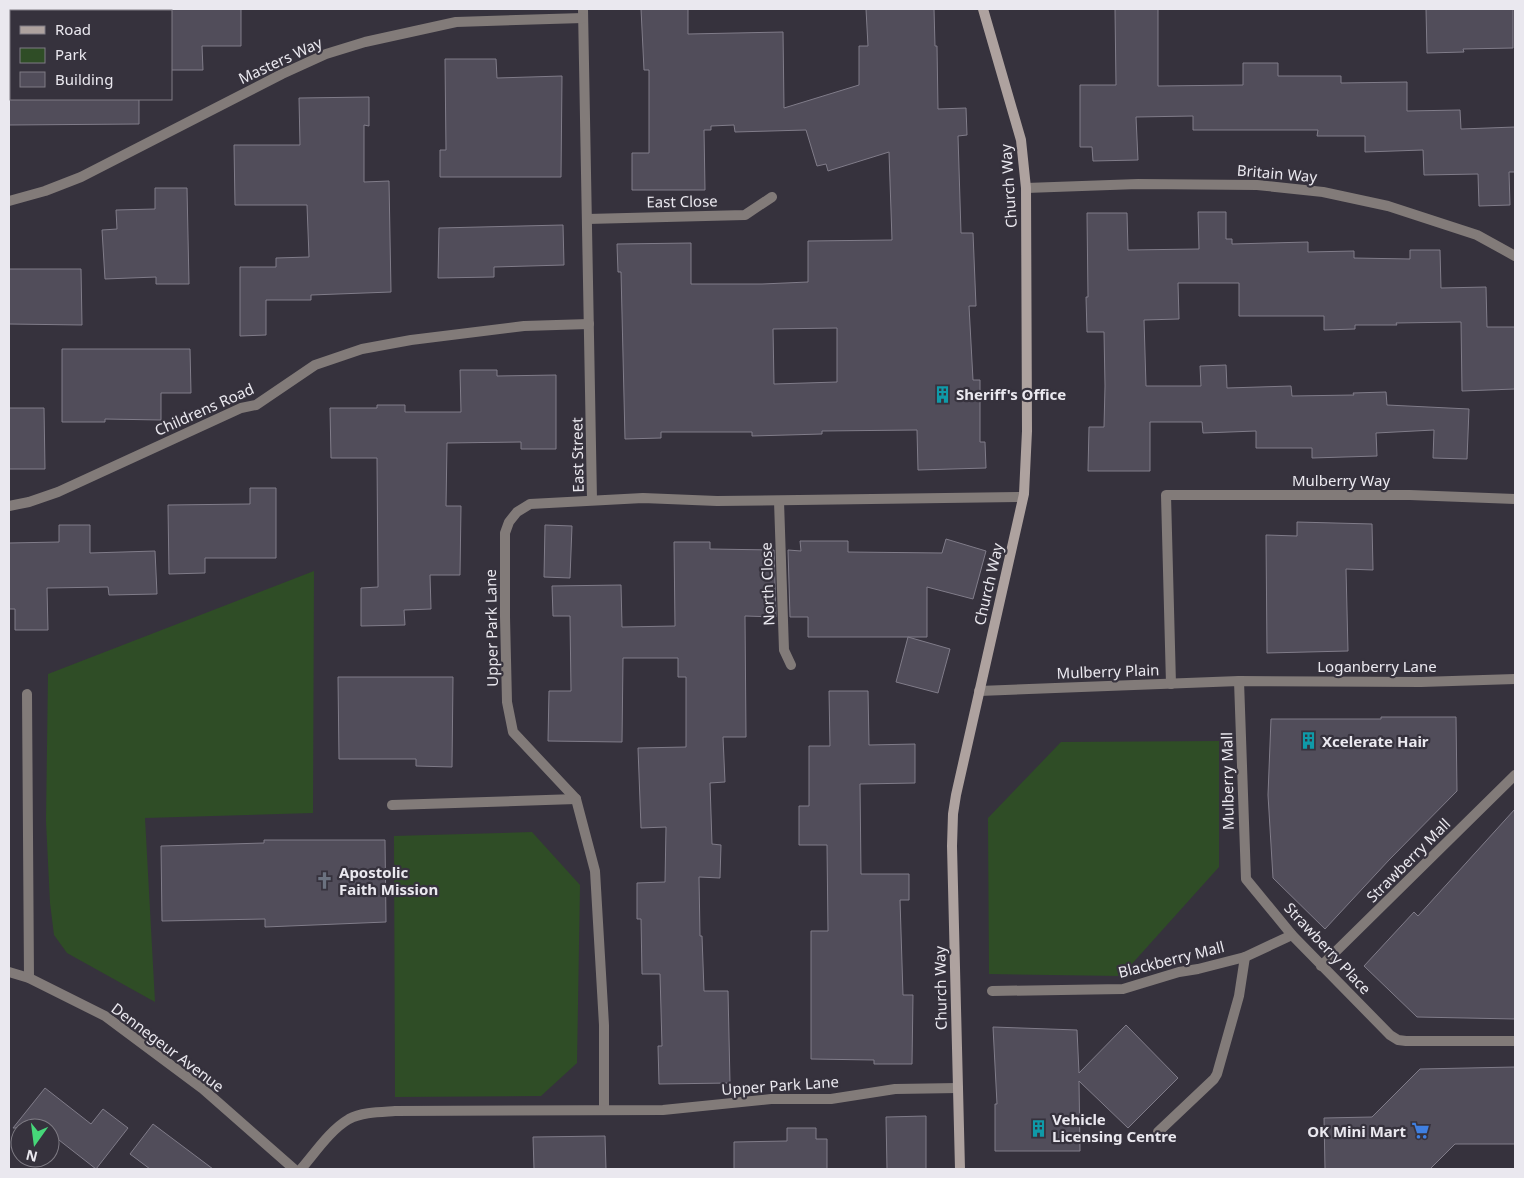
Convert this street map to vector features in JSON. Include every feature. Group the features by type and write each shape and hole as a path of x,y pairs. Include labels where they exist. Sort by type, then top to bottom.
{"street":[{"name":"Church Way","path":"960,1169 952,846 953,814 1023,497 1027,431 1026,188 1021,140 983,9"},
{"name":"Masters Way","path":"9,201 45,191 81,177 276,77 326,54 365,42 456,22 583,14"},
{"name":"East Street","path":"583,14 592,500 643,498 717,501 1023,497"},
{"name":"Britain Way","path":"1026,188 1138,184 1257,185 1323,192 1388,206 1477,235 1515,256"},
{"name":"East Close","path":"587,218 745,215 772,198"},
{"name":"Childrens Road","path":"9,506 29,502 58,492 241,408 256,405 315,364 362,349 411,340 524,326 589,324"},
{"name":"Mulberry Way","path":"1170,684 1166,496 1410,495 1515,499"},
{"name":"Upper Park Lane","path":"592,500 530,504 517,512 509,522 505,533 505,617 507,702 513,732 576,798 595,871 604,1025 604,1109"},
{"name":"North Close","path":"779,500 784,650 791,665"},
{"name":"Loganberry Lane","path":"1239,681 1421,682 1515,679"},
{"name":"Mulberry Plain","path":"979,691 1239,681"},
{"name":"Mulberry Mall","path":"1239,681 1246,879"},
{"path":"27,694 29,978"},
{"name":"Strawberry Mall","path":"1321,966 1515,775"},
{"path":"392,805 576,798"},
{"name":"Strawberry Place","path":"1246,879 1292,935 1390,1036 1406,1041 1515,1041"},
{"name":"Blackberry Mall","path":"992,991 1123,989 1179,972 1245,957 1292,935"},
{"path":"1158,1132 1214,1079 1238,996 1245,957"},
{"name":"Dennegeur Avenue","path":"9,972 29,978 105,1016 203,1089 294,1169"},
{"name":"Upper Park Lane","path":"301,1169 335,1130 350,1118 368,1114 395,1111 663,1110 771,1099 832,1099 894,1089 958,1088"}],"green space":[{"path":"314,571 313,813 145,818 155,1002 67,953 54,935 50,903 46,821 48,674"},
{"path":"1219,741 1219,867 1121,976 989,974 988,818 1061,742"},
{"path":"532,832 580,885 577,1063 541,1096 395,1097 394,836"}],"building":[{"path":"241,9 241,46 202,46 203,70 172,70 171,10"},
{"path":"641,9 688,9 688,34 783,32 784,108 859,85 859,46 868,46 866,9 934,9 935,46 937,46 938,109 966,108 967,135 958,136 961,233 973,233 976,306 969,306 973,380 980,380 980,442 985,442 986,468 918,470 917,430 822,431 822,434 752,436 752,432 661,432 661,438 625,439 621,272 618,272 617,244 691,243 691,284 762,284 808,282 808,241 892,240 889,152 828,171 826,164 817,166 806,130 735,132 734,125 711,126 711,130 704,130 705,190 632,190 632,153 649,153 649,70 644,70","holes":["837,328 837,382 774,384 773,329"]},
{"path":"1115,9 1158,9 1158,86 1243,85 1243,63 1278,63 1278,76 1341,76 1341,83 1407,82 1407,111 1460,110 1461,129 1515,127 1515,172 1509,172 1510,205 1479,206 1478,174 1424,175 1423,150 1365,152 1365,136 1317,136 1318,130 1193,130 1193,116 1136,117 1138,160 1093,161 1092,147 1080,147 1080,85 1116,85"},
{"path":"1426,9 1513,9 1513,48 1463,49 1464,52 1427,53"},
{"path":"445,59 496,59 497,78 562,76 561,177 440,177 440,150 446,150"},
{"path":"369,97 369,126 364,125 364,182 389,181 391,292 311,295 311,300 266,300 266,335 240,336 240,267 276,267 276,258 309,257 307,205 235,205 234,145 300,145 299,98"},
{"path":"9,99 139,100 139,124 9,125"},
{"path":"155,188 187,188 189,284 156,284 156,277 105,279 102,230 117,229 116,210 155,209"},
{"path":"1198,212 1226,212 1226,239 1232,239 1232,244 1308,242 1308,252 1354,251 1354,258 1410,259 1410,250 1440,250 1441,288 1486,287 1487,327 1515,327 1515,389 1462,391 1461,322 1355,325 1355,329 1324,330 1324,316 1239,316 1239,283 1178,283 1179,319 1144,320 1146,386 1201,386 1200,366 1226,365 1227,388 1291,386 1292,396 1354,395 1353,393 1386,392 1387,405 1469,409 1467,459 1433,458 1434,430 1376,433 1377,456 1312,458 1312,448 1256,448 1256,431 1203,433 1202,422 1150,422 1150,471 1088,471 1089,427 1104,427 1105,386 1104,332 1087,332 1087,213 1127,213 1128,250 1199,249"},
{"path":"563,225 564,265 494,267 494,277 438,278 439,228"},
{"path":"9,269 81,269 82,325 9,324"},
{"path":"62,349 190,349 191,393 161,393 161,420 105,419 105,422 62,422"},
{"path":"460,370 497,370 497,376 556,375 556,449 521,449 521,442 447,443 446,506 461,506 460,575 430,575 431,609 404,610 405,625 361,626 361,588 378,587 377,458 331,458 330,408 377,408 377,405 405,405 405,412 461,412"},
{"path":"9,408 44,408 45,469 9,469"},
{"path":"250,488 276,488 276,558 205,558 205,573 169,574 168,505 250,504"},
{"path":"1297,522 1372,524 1373,570 1346,569 1348,651 1267,653 1266,535 1297,536"},
{"path":"59,525 90,525 90,553 155,551 157,594 109,595 108,587 47,588 48,630 15,630 15,609 9,609 9,543 59,542"},
{"path":"545,525 572,526 570,578 544,577"},
{"path":"946,539 986,551 973,599 927,587 927,637 808,637 808,617 790,617 788,550 801,551 800,541 848,541 848,552 942,553"},
{"path":"674,542 710,542 710,549 774,550 776,617 745,616 746,737 723,737 725,782 710,783 712,844 721,845 720,878 699,877 700,936 702,936 704,991 728,991 730,1083 659,1084 658,1046 662,1046 660,974 642,974 641,919 637,919 637,883 665,882 666,827 641,828 638,748 686,747 686,677 678,677 678,658 623,658 622,742 548,741 549,691 571,691 570,616 553,616 552,586 621,585 622,627 675,626"},
{"path":"908,637 950,649 938,693 896,682"},
{"path":"338,677 453,677 452,767 416,766 416,759 339,759"},
{"path":"829,691 868,691 869,745 915,744 915,783 860,784 861,874 909,874 909,900 900,900 903,995 913,995 912,1064 874,1064 874,1060 811,1059 811,931 828,931 827,845 799,845 799,806 809,806 809,746 830,746"},
{"path":"1381,717 1456,717 1457,791 1325,929 1273,878 1268,795 1271,719 1381,719"},
{"path":"1515,809 1515,1019 1417,1017 1364,966 1414,912 1418,916"},
{"path":"264,840 385,840 386,922 265,927 265,919 162,921 161,846 264,843"},
{"path":"1126,1025 1178,1078 1128,1128 1079,1081 1080,1151 995,1151 995,1104 997,1104 993,1027 1077,1030 1079,1073"},
{"name":"OK Mini Mart","path":"1515,1067 1515,1144 1455,1144 1430,1169 1325,1169 1324,1118 1372,1117 1420,1069"},
{"path":"45,1088 91,1124 103,1109 128,1128 96,1169 60,1141 60,1118 21,1118"},
{"path":"926,1116 926,1169 887,1169 886,1117"},
{"path":"153,1124 213,1169 150,1169 130,1154"},
{"path":"787,1128 816,1128 816,1139 827,1139 827,1169 734,1169 734,1142 787,1141"},
{"path":"605,1136 606,1169 534,1169 533,1137"}],"place":[{"name":"Sheriff's Office","path":"942,394"},
{"name":"Xcelerate Hair","path":"1308,741"},
{"name":"Apostolic Faith Mission","path":"325,881"},
{"name":"Vehicle Licensing Centre","path":"1038,1128"},
{"name":"OK Mini Mart","path":"1420,1131"}]}
